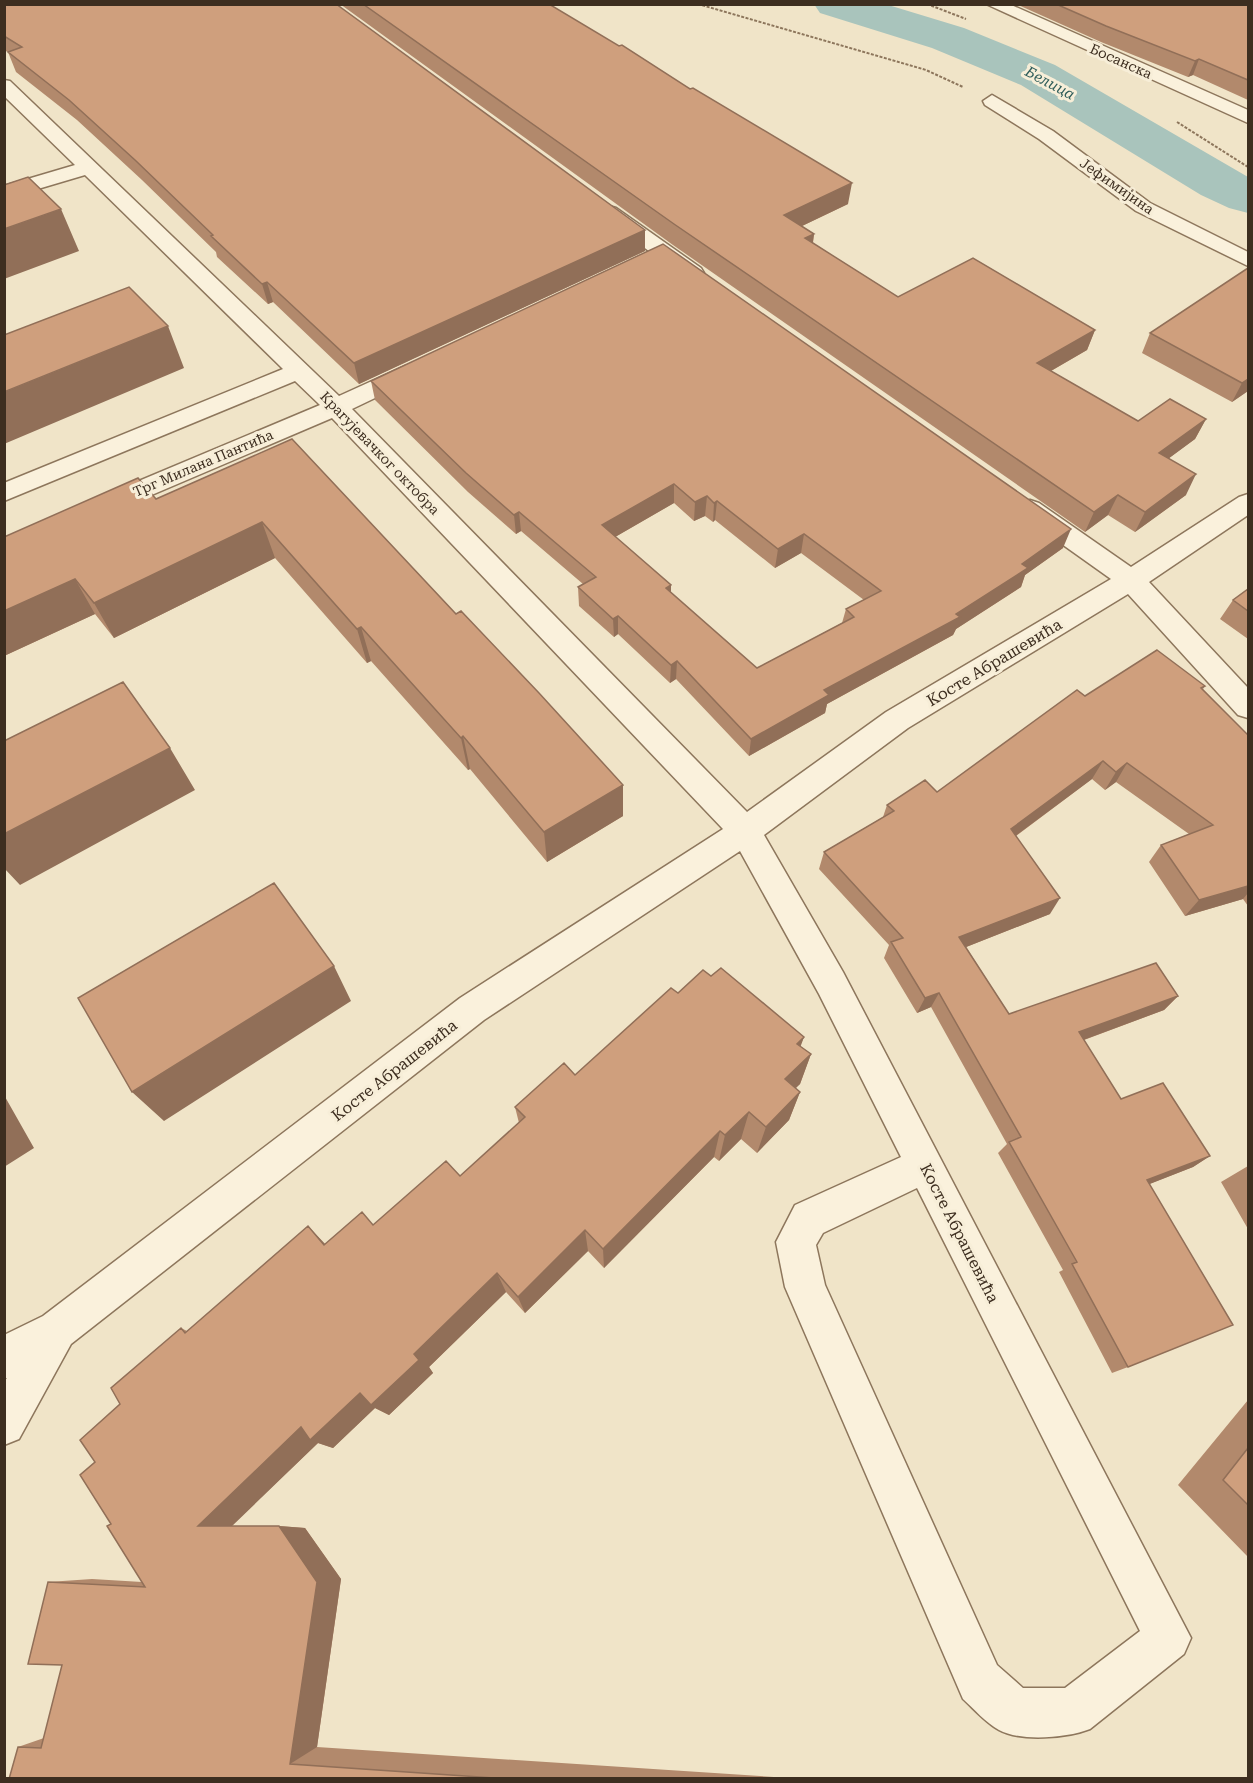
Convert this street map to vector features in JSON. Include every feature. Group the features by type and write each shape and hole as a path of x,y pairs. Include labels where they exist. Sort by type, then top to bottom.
{"street":[{"name":"Босанска","path":"994,4 1248,117"},
{"name":"Крагујевачког октобра","path":"4,85 336,407 745,831"},
{"name":"Јефимијина","path":"992,101 1046,135 1143,207 1248,260"},
{"path":"4,193 89,167"},
{"path":"588,197 712,286"},
{"path":"642,262 663,252"},
{"name":"Трг Милана Пантића","path":"85,513 336,407 431,362"},
{"path":"4,493 299,371"},
{"path":"1014,498 1131,580 1248,707"},
{"name":"Косте Абрашевића","path":"57,1330 472,1009 745,831 897,720 1131,580 1248,503"},
{"name":"Косте Абрашевића","path":"745,831 831,983 926,1165 1168,1638 1073,1712 1014,1712 980,1682 805,1287 796,1242 809,1219 926,1165"},
{"path":"4,1358 57,1330"},
{"path":"4,1424 57,1330"}],"path":[{"path":"698,4 926,70 992,101"}],"building":[{"path":"4,4 336,4 645,230 354,363 267,282 262,284 135,160 69,100 8,52 22,47 4,36"},
{"path":"363,4 549,4 619,46 622,45 690,89 693,88 852,183 784,215 814,234 805,238 898,297 973,258 1095,330 1037,363 1138,421 1170,399 1206,419 1159,453 1196,474 1145,512 1118,495 1094,512 674,224"},
{"path":"1056,4 1248,4 1248,80 1199,59 1195,61 1106,26"},
{"path":"28,177 61,209 4,229 4,185"},
{"path":"663,244 1071,529 1022,564 1028,568 956,614 960,617 824,690 829,695 751,739 677,661 671,665 618,616 613,619 578,587 596,577 519,512 514,515 466,473 371,381","holes":["674,484 695,502 707,496 714,503 717,501 778,549 804,534 881,591 846,609 854,617 757,668 666,588 671,585 602,525"]},
{"path":"1248,268 1248,379 1242,383 1150,333"},
{"path":"129,287 168,326 4,392 4,335"},
{"path":"292,439 456,614 461,611 623,785 544,832 463,736 461,738 361,627 357,629 262,522 94,603 75,579 4,611 4,537 138,478 156,499"},
{"path":"1248,589 1248,611 1233,600"},
{"path":"1157,650 1205,686 1201,688 1248,735 1248,886 1199,900 1161,845 1213,825 1127,763 1116,772 1103,761 1011,829 1060,898 959,937 1009,1014 1156,963 1178,996 1079,1032 1121,1099 1163,1083 1210,1156 1147,1180 1233,1325 1128,1367 1072,1264 1077,1262 1009,1142 1021,1137 939,993 925,998 891,942 903,938 824,852 894,811 887,805 925,780 937,792 1077,690 1085,696"},
{"path":"123,682 170,748 4,834 4,741"},
{"path":"274,883 334,966 132,1092 78,998"},
{"path":"721,968 804,1037 797,1044 811,1054 785,1079 800,1092 766,1127 749,1112 725,1135 720,1131 603,1249 585,1230 518,1297 497,1273 414,1354 419,1360 371,1405 360,1393 310,1440 301,1427 198,1526 279,1526 317,1582 290,1764 509,1779 9,1779 18,1747 41,1748 62,1665 28,1664 48,1582 145,1587 107,1526 111,1524 80,1475 95,1462 80,1440 120,1404 111,1388 181,1328 185,1333 308,1226 324,1245 362,1212 373,1225 446,1161 460,1176 525,1117 515,1107 564,1063 575,1075 671,988 678,993 703,970 711,976"},
{"path":"1248,1448 1248,1505 1223,1480"}],"waterway":[{"name":"Белица","path":"836,4 948,38 1038,75 1220,184 1248,197"}]}
